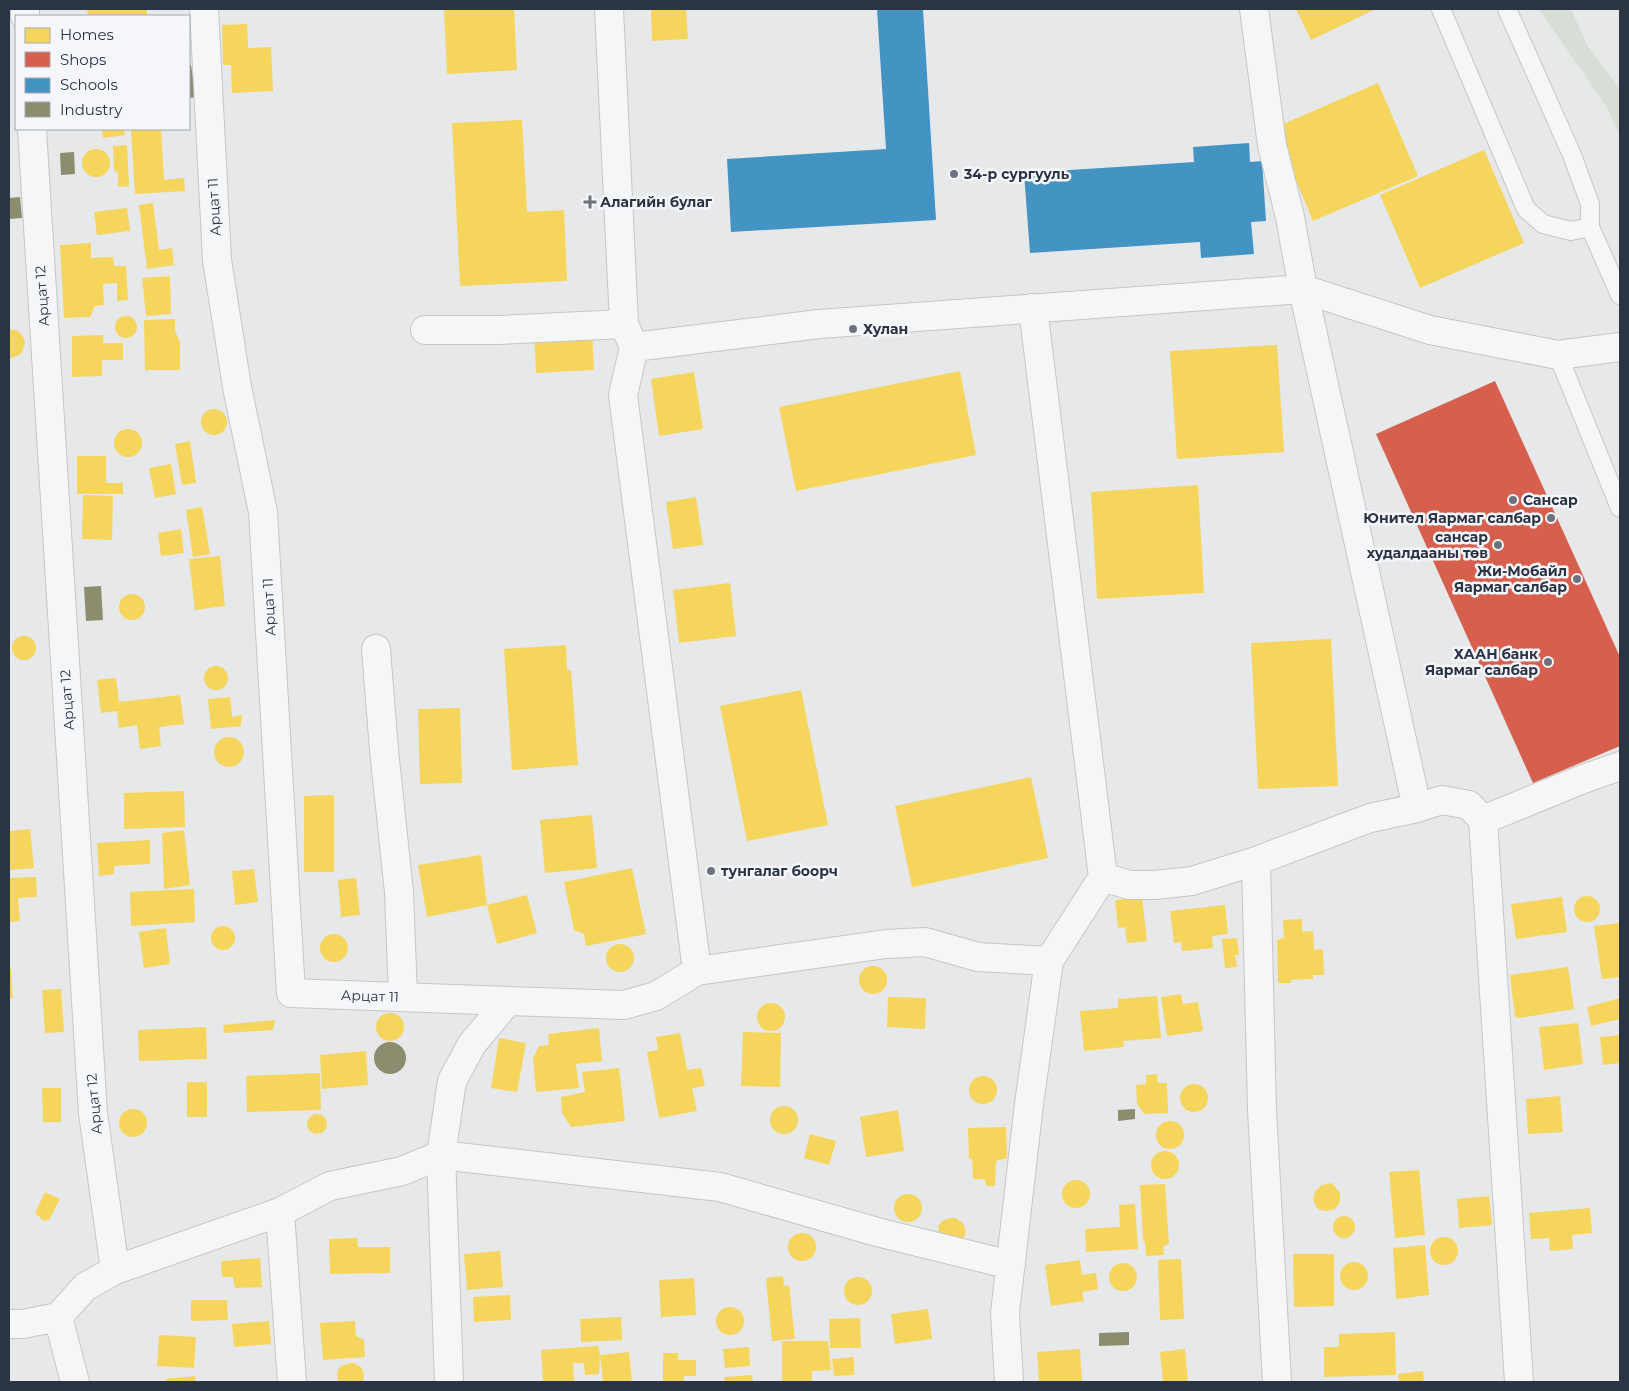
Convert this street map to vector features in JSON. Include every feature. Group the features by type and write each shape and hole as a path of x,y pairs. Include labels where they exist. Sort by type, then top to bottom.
{"street":[{"name":"Арцат 11","path":"204,9 217,260 237,387 263,512 291,993 624,1006 656,996 697,971"},
{"path":"609,9 629,335 623,395 697,971 886,944 925,942 978,957 1049,961"},
{"path":"1254,9 1272,145 1290,217 1303,290 1416,808"},
{"name":"Арцат 12","path":"32,130 93,1113 115,1270"},
{"path":"425,330 499,330 629,335 819,324 1303,290 1430,330 1558,355 1620,347"},
{"path":"1009,1382 1005,1313 1029,1104 1049,961 1103,877 1033,308"},
{"path":"376,649 384,750 399,892 404,997"},
{"path":"1483,820 1620,766"},
{"path":"1103,877 1129,885 1155,885 1192,881 1256,861 1370,818 1442,800 1469,805 1483,820 1519,1382"},
{"path":"1256,861 1262,1110 1277,1382"},
{"path":"449,1382 441,1155 452,1081 472,1044 508,1001"},
{"path":"9,1324 23,1324 58,1317 86,1287 115,1270 280,1212 330,1186 402,1171 441,1155 720,1187 877,1232 1011,1265"},
{"path":"280,1212 292,1382"},
{"path":"58,1317 75,1382"}],"lane":[{"path":"1441,9 1526,209 1543,224 1571,231 1590,227"},
{"path":"1507,9 1572,155 1590,204 1590,227 1620,295"},
{"path":"1558,355 1620,508"}],"shaded area":[{"path":"1539,9 1571,9 1588,47 1620,89 1620,136 1608,109"}],"building: Homes":[{"path":"87,9 147,9 147,15 88,15"},
{"path":"444,9 514,9 517,70 447,74"},
{"path":"651,9 686,9 688,39 652,41"},
{"path":"1296,9 1376,9 1311,40"},
{"path":"247,24 248,48 271,47 273,91 232,93 231,65 223,65 222,25"},
{"path":"1378,83 1418,176 1313,221 1274,128"},
{"path":"522,120 527,212 564,210 567,281 460,286 452,123"},
{"path":"102,130 124,130 125,135 103,138"},
{"path":"131,130 161,130 164,180 184,178 185,191 135,194"},
{"path":"127,145 129,186 118,187 118,173 114,170 113,146"},
{"path":"96,149 106,153 110,163 106,173 96,177 86,173 82,163 86,153"},
{"path":"1484,150 1524,243 1420,288 1380,195"},
{"path":"153,203 159,250 172,248 174,265 147,269 139,205"},
{"path":"127,208 130,231 97,235 94,212"},
{"path":"91,243 91,258 113,257 114,266 126,266 128,300 117,301 117,283 103,284 104,305 95,306 90,317 64,318 60,245"},
{"path":"170,276 171,314 146,316 142,278"},
{"path":"122,316 130,316 137,323 137,331 130,338 122,338 115,331 115,323"},
{"path":"175,319 175,331 180,342 180,370 145,371 144,320"},
{"path":"9,329 18,331 24,338 25,343 22,352 11,358 9,358"},
{"path":"592,330 594,370 536,373 534,333"},
{"path":"103,335 103,343 123,343 123,360 102,360 102,376 72,377 72,336"},
{"path":"1277,345 1284,452 1177,459 1170,351"},
{"path":"960,371 976,455 796,491 779,407"},
{"path":"694,372 703,429 659,436 651,379"},
{"path":"214,409 223,413 227,422 223,431 214,435 205,431 201,422 205,413"},
{"path":"128,429 138,433 142,443 138,453 128,457 118,453 114,443 118,433"},
{"path":"190,441 196,483 182,485 175,444"},
{"path":"77,456 106,456 106,483 123,483 123,494 77,494"},
{"path":"171,464 176,494 155,498 149,468"},
{"path":"1198,485 1204,593 1097,599 1091,492"},
{"path":"83,495 113,496 112,540 82,539"},
{"path":"696,497 703,545 673,549 666,502"},
{"path":"202,507 210,554 193,557 186,510"},
{"path":"181,529 184,553 161,556 158,533"},
{"path":"220,556 225,606 195,610 189,559"},
{"path":"730,583 736,636 679,643 673,590"},
{"path":"132,594 141,598 145,607 141,616 132,620 123,616 119,607 123,598"},
{"path":"24,636 33,639 36,648 33,657 24,660 15,657 12,648 15,639"},
{"path":"1331,639 1338,786 1258,789 1251,643"},
{"path":"566,645 567,670 571,670 578,765 512,770 504,649"},
{"path":"216,666 224,670 228,678 224,686 216,690 208,686 204,678 208,670"},
{"path":"116,678 119,702 180,695 184,724 159,727 161,746 140,749 137,725 119,728 117,711 101,713 97,680"},
{"path":"801,690 828,825 747,841 720,706"},
{"path":"230,697 232,717 242,715 241,726 211,729 208,699"},
{"path":"460,708 462,783 420,784 418,709"},
{"path":"229,737 235,738 243,746 243,758 235,766 229,767 223,766 215,758 214,752 215,746 223,738"},
{"path":"1031,777 1048,858 912,887 895,806"},
{"path":"184,791 185,827 124,829 124,793"},
{"path":"334,795 334,872 304,872 304,796"},
{"path":"592,815 597,868 545,873 540,820"},
{"path":"30,829 34,868 9,870 9,831"},
{"path":"184,830 190,885 164,889 162,833"},
{"path":"150,840 150,864 114,866 114,874 99,876 97,843"},
{"path":"481,855 487,905 427,917 418,865"},
{"path":"632,868 646,934 586,946 584,934 574,930 564,882"},
{"path":"254,869 258,902 235,905 232,871"},
{"path":"36,877 37,897 18,898 20,921 9,922 9,878"},
{"path":"356,878 360,915 341,917 338,880"},
{"path":"194,889 195,922 131,926 130,892"},
{"path":"527,895 537,933 497,944 487,905"},
{"path":"1587,896 1596,900 1600,909 1596,918 1587,922 1578,918 1574,909 1578,900"},
{"path":"1142,897 1147,941 1127,943 1125,927 1118,928 1115,900"},
{"path":"1562,897 1567,932 1516,939 1511,904"},
{"path":"1225,905 1228,934 1212,936 1213,948 1182,951 1181,942 1174,943 1170,911"},
{"path":"1302,919 1302,932 1313,931 1314,950 1323,949 1324,975 1313,975 1313,979 1291,980 1291,983 1278,983 1277,940 1284,938 1283,920"},
{"path":"1620,923 1620,977 1602,979 1594,926"},
{"path":"223,926 232,929 235,938 232,947 223,950 214,947 211,938 214,929"},
{"path":"166,928 170,964 144,968 139,932"},
{"path":"334,934 344,938 348,948 344,958 334,962 324,958 320,948 324,938"},
{"path":"1237,938 1239,955 1235,955 1237,967 1225,968 1222,939"},
{"path":"620,944 630,948 634,958 630,968 620,972 610,968 606,958 610,948"},
{"path":"873,966 883,970 887,980 883,990 873,994 863,990 859,980 863,970"},
{"path":"1568,967 1574,1009 1519,1018 1515,1017 1510,975"},
{"path":"9,969 11,969 13,998 9,998"},
{"path":"61,989 64,1032 45,1033 42,990"},
{"path":"1181,994 1183,1004 1198,1002 1203,1031 1167,1036 1161,997"},
{"path":"1157,996 1161,1038 1123,1041 1124,1047 1084,1051 1080,1011 1118,1008 1118,999"},
{"path":"888,997 926,998 925,1029 887,1027"},
{"path":"1620,998 1620,1019 1591,1026 1587,1007"},
{"path":"771,1003 781,1007 785,1017 781,1027 771,1031 761,1027 757,1017 761,1007"},
{"path":"390,1013 400,1017 404,1027 400,1037 390,1041 380,1037 376,1027 380,1017"},
{"path":"275,1020 273,1030 224,1033 223,1025"},
{"path":"1578,1023 1583,1064 1544,1070 1539,1027"},
{"path":"206,1027 207,1059 139,1061 138,1030"},
{"path":"599,1028 602,1061 576,1064 579,1088 536,1092 533,1058 539,1046 549,1045 548,1034"},
{"path":"743,1032 781,1033 780,1087 741,1086"},
{"path":"680,1033 687,1070 701,1068 705,1086 692,1088 697,1111 659,1118 647,1052 658,1050 656,1037"},
{"path":"1620,1035 1620,1063 1603,1065 1600,1037"},
{"path":"499,1038 526,1043 517,1092 491,1088"},
{"path":"366,1051 368,1085 322,1089 320,1055"},
{"path":"619,1068 625,1121 571,1127 562,1113 561,1097 585,1092 582,1072"},
{"path":"320,1073 321,1110 247,1112 246,1076"},
{"path":"1157,1074 1158,1083 1167,1083 1168,1113 1144,1114 1137,1104 1136,1085 1146,1084 1146,1075"},
{"path":"983,1076 993,1080 997,1090 993,1100 983,1104 973,1100 969,1090 973,1080"},
{"path":"187,1082 207,1082 207,1117 187,1117"},
{"path":"1194,1084 1204,1088 1208,1098 1204,1108 1194,1112 1184,1108 1180,1098 1184,1088"},
{"path":"42,1088 61,1088 61,1122 43,1122"},
{"path":"1560,1096 1563,1132 1528,1134 1526,1099"},
{"path":"784,1106 794,1110 798,1120 794,1130 784,1134 774,1130 770,1120 774,1110"},
{"path":"133,1109 143,1113 147,1123 143,1133 133,1137 123,1133 119,1123 123,1113"},
{"path":"898,1110 904,1151 866,1157 860,1117"},
{"path":"313,1114 321,1114 327,1120 327,1128 321,1134 313,1134 307,1128 307,1120"},
{"path":"1170,1121 1180,1125 1184,1135 1180,1145 1170,1149 1160,1145 1156,1135 1160,1125"},
{"path":"1006,1127 1007,1158 996,1161 995,1186 987,1186 984,1179 973,1179 972,1159 969,1158 968,1128"},
{"path":"810,1134 836,1141 829,1165 804,1158"},
{"path":"1165,1151 1175,1155 1179,1165 1175,1175 1165,1179 1155,1175 1151,1165 1155,1155"},
{"path":"1419,1170 1425,1235 1395,1238 1389,1172"},
{"path":"1076,1180 1086,1184 1090,1194 1086,1204 1076,1208 1066,1204 1062,1194 1066,1184"},
{"path":"1332,1183 1340,1193 1340,1202 1335,1209 1326,1211 1317,1208 1313,1200 1315,1191 1322,1185"},
{"path":"1165,1184 1169,1244 1163,1246 1164,1255 1146,1256 1145,1242 1143,1240 1140,1185"},
{"path":"45,1192 60,1199 49,1220 44,1221 35,1213"},
{"path":"908,1194 918,1198 922,1208 918,1218 908,1222 898,1218 894,1208 898,1198"},
{"path":"1489,1196 1492,1225 1459,1228 1457,1199"},
{"path":"1135,1204 1138,1249 1086,1252 1085,1229 1120,1227 1119,1205"},
{"path":"1590,1208 1592,1233 1572,1235 1573,1249 1550,1251 1549,1238 1531,1239 1529,1213"},
{"path":"1340,1216 1348,1216 1355,1223 1355,1231 1348,1238 1340,1238 1333,1231 1333,1223"},
{"path":"955,1218 963,1223 966,1232 963,1240 938,1234 939,1225 942,1221"},
{"path":"802,1233 812,1237 816,1247 812,1257 802,1261 792,1257 788,1247 792,1237"},
{"path":"1444,1237 1454,1241 1458,1251 1454,1261 1444,1265 1434,1261 1430,1251 1434,1241"},
{"path":"357,1238 358,1247 390,1247 390,1273 330,1274 329,1239"},
{"path":"1425,1245 1429,1295 1396,1299 1393,1248"},
{"path":"500,1251 503,1287 467,1290 464,1254"},
{"path":"1293,1254 1334,1254 1334,1306 1294,1307"},
{"path":"260,1258 262,1287 235,1288 233,1277 222,1277 221,1261"},
{"path":"1181,1259 1184,1319 1160,1320 1158,1260"},
{"path":"1080,1260 1082,1275 1096,1273 1098,1289 1082,1292 1084,1301 1051,1306 1045,1265"},
{"path":"1354,1262 1364,1266 1368,1276 1364,1286 1354,1290 1344,1286 1340,1276 1344,1266"},
{"path":"1123,1263 1133,1267 1137,1277 1133,1287 1123,1291 1113,1287 1109,1277 1113,1267"},
{"path":"783,1276 784,1286 789,1285 795,1339 772,1341 766,1278"},
{"path":"858,1277 868,1281 872,1291 868,1301 858,1305 848,1301 844,1291 848,1281"},
{"path":"694,1278 696,1315 661,1317 659,1280"},
{"path":"510,1295 511,1320 474,1322 473,1297"},
{"path":"191,1300 227,1300 228,1320 191,1321"},
{"path":"730,1307 740,1311 744,1321 740,1331 730,1335 720,1331 716,1321 720,1311"},
{"path":"928,1309 932,1339 895,1344 891,1314"},
{"path":"621,1317 622,1340 581,1342 580,1319"},
{"path":"860,1318 861,1348 830,1348 829,1319"},
{"path":"269,1321 271,1344 234,1347 232,1324"},
{"path":"355,1321 356,1336 364,1340 365,1357 323,1360 320,1323"},
{"path":"1395,1332 1396,1375 1324,1377 1324,1347 1339,1347 1339,1334"},
{"path":"159,1335 196,1337 194,1368 157,1366"},
{"path":"782,1341 828,1341 831,1370 812,1371 812,1382 782,1382"},
{"path":"598,1346 600,1355 599,1374 585,1375 584,1363 573,1363 574,1382 543,1382 541,1350"},
{"path":"749,1347 750,1366 725,1368 723,1349"},
{"path":"1080,1349 1082,1382 1039,1382 1037,1352"},
{"path":"1185,1349 1188,1382 1163,1382 1160,1352"},
{"path":"629,1352 632,1382 603,1382 600,1355"},
{"path":"663,1353 678,1353 678,1360 696,1360 696,1376 684,1376 684,1382 663,1382"},
{"path":"854,1357 854,1375 834,1376 832,1359"},
{"path":"354,1363 362,1368 363,1382 338,1382 338,1370 341,1366"},
{"path":"1423,1371 1424,1382 1399,1382 1398,1374"},
{"path":"752,1375 753,1382 725,1382 724,1377"},
{"path":"195,1376 196,1382 166,1382 166,1379"}],"building: Shops":[{"name":"сансар худалдааны төв","path":"1495,381 1620,657 1620,746 1533,783 1376,434"}],"building: Schools":[{"name":"34-р сургууль","path":"877,9 923,9 936,220 731,232 727,159 886,149"},
{"path":"1249,143 1250,162 1262,161 1266,221 1251,222 1254,254 1201,258 1200,242 1030,253 1024,173 1194,162 1193,147"}],"building: Industry":[{"path":"190,65 191,65 196,97 190,98"},
{"path":"74,152 75,174 61,175 60,153"},
{"path":"20,197 22,218 9,219 9,198"},
{"path":"101,586 103,620 86,621 84,587"},
{"path":"390,1042 402,1046 406,1058 402,1070 390,1074 378,1070 374,1058 378,1046"},
{"path":"1135,1109 1135,1119 1118,1121 1118,1110"},
{"path":"1129,1332 1129,1345 1099,1346 1099,1333"}],"place":[{"name":"34-р сургууль","path":"954,174"},
{"name":"Алагийн булаг","path":"590,202"},
{"name":"Хулан","path":"853,329"},
{"name":"Сансар","path":"1513,500"},
{"name":"Юнител Яармаг салбар","path":"1551,518"},
{"name":"сансар худалдааны төв","path":"1498,545"},
{"name":"Жи-Мобайл Яармаг салбар","path":"1577,579"},
{"name":"ХААН банк Яармаг салбар","path":"1548,662"},
{"name":"тунгалаг боорч","path":"711,871"}]}
